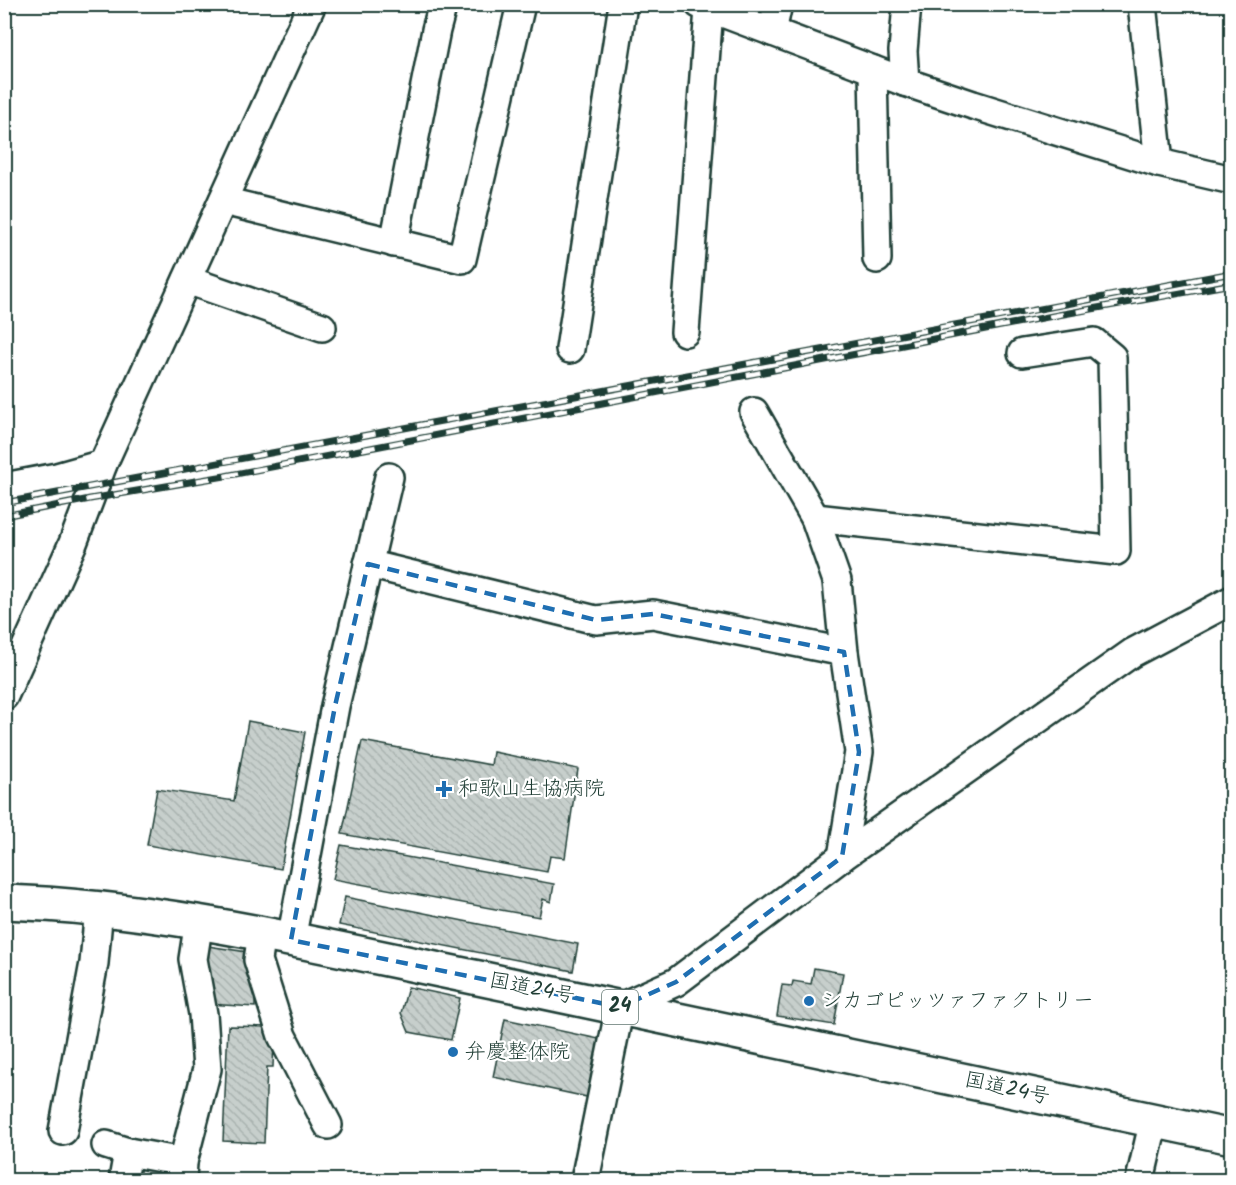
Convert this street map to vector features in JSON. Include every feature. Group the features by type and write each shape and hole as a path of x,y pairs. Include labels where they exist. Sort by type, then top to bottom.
{"highway":[{"name":"国道24号","path":"4,902 99,908 199,921 621,1007 1232,1137"}],"street":[{"path":"4,696 73,543 103,464 312,4"},
{"path":"394,243 443,4"},
{"path":"224,201 462,259 520,4"},
{"path":"570,349 623,4"},
{"path":"772,32 778,4"},
{"path":"905,82 903,51 907,4"},
{"path":"1142,4 1159,163"},
{"path":"685,332 704,7 905,82 1159,163 1232,180"},
{"path":"873,70 877,259"},
{"path":"187,280 322,327"},
{"path":"815,518 1116,551 1112,357 1094,342 1023,353"},
{"path":"754,412 815,518 837,581 844,652 859,752 842,857"},
{"path":"4,487 57,477 103,464"},
{"path":"328,1125 282,1036 258,960 277,937 389,477"},
{"path":"368,564 596,620 652,614 844,652"},
{"path":"585,1180 621,1007 676,982 842,857 1132,653 1232,600"},
{"path":"63,1131 94,963 99,908"},
{"path":"123,1180 117,1149 183,1172 207,1069 203,1014 193,959 199,921"},
{"path":"1140,1180 1154,1120"}],"highlighted area":[{"path":"368,564 596,620 653,614 844,652 859,752 842,857 676,982 620,1007 291,940 335,706"}],"building":[{"path":"248,721 305,732 281,869 147,845 157,789 234,801"},
{"path":"362,741 491,765 493,752 578,769 565,858 550,856 547,872 342,834"},
{"path":"341,845 554,884 551,902 543,899 539,917 333,879"},
{"path":"345,897 578,944 573,971 339,925"},
{"path":"201,945 247,952 248,978 255,978 255,1007 208,1004"},
{"name":"シカゴピッツァファクトリー","path":"814,968 843,973 834,1025 777,1016 782,985 792,986 793,981 811,984"},
{"path":"408,987 460,998 451,1040 409,1032 401,1013"},
{"path":"505,1019 599,1039 587,1097 493,1077"},
{"path":"228,1026 269,1027 269,1040 274,1040 273,1067 267,1067 264,1143 223,1141"}],"railway":[{"path":"4,503 1232,273"},
{"path":"4,516 225,476 1058,315 1232,284"}],"place":[{"name":"和歌山生協病院","path":"444,789"},
{"name":"シカゴピッツァファクトリー","path":"809,1001"},
{"name":"弁慶整体院","path":"453,1052"}]}
